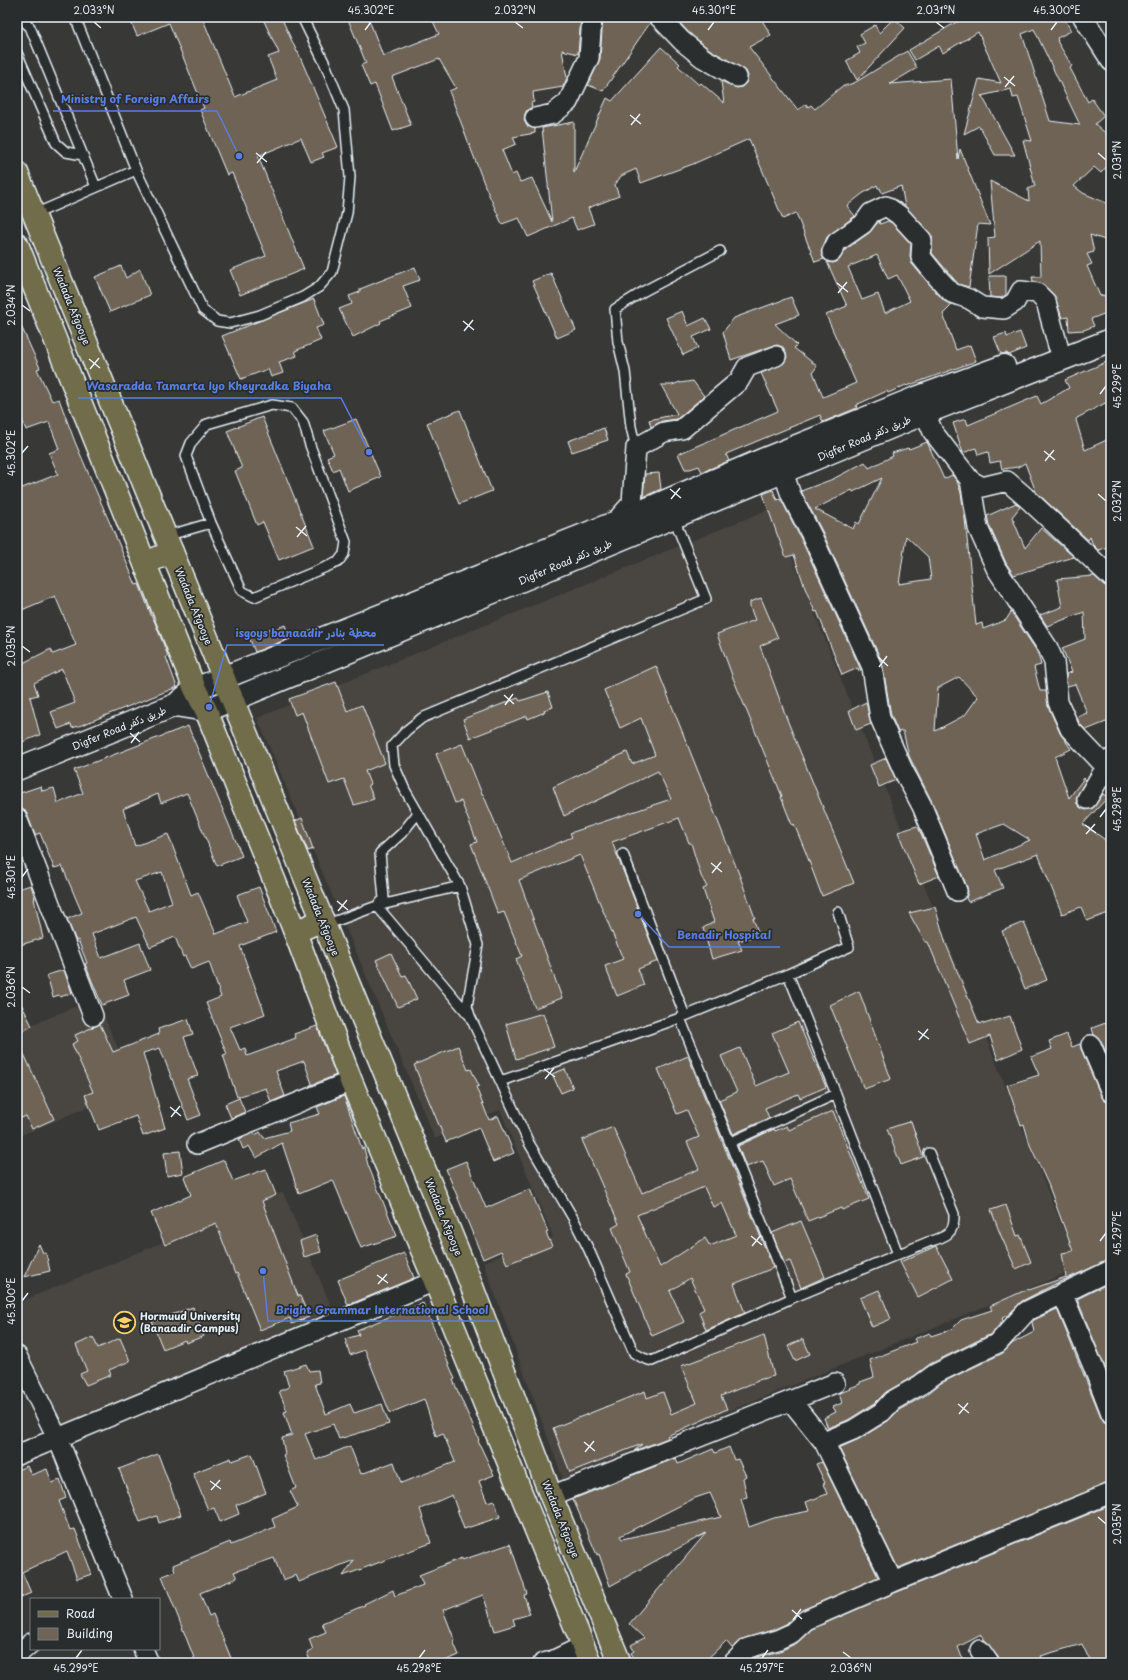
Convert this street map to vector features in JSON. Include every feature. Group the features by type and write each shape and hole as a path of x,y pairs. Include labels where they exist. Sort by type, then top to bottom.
{"main road":[{"name":"Wadada Afgooye","path":"17,173 466,1271 551,1496 620,1663"},
{"path":"17,244 36,295 195,689 206,710 295,932 351,1080 435,1281 586,1654"},
{"path":"36,295 64,285"},
{"path":"145,563 169,544"},
{"path":"295,932 324,923"}],"street":[{"path":"535,118 553,114 568,102 589,58 592,17"},
{"path":"659,17 682,41 703,58 737,77"},
{"path":"1083,17 1111,61"},
{"path":"832,252 836,242 862,224 871,213 886,206 899,215 922,240 921,257 952,293 969,299 982,307 1004,309 1015,302 1021,291 1037,293 1046,302 1058,346"},
{"name":"Digfer Road طريق دكفر","path":"175,705 206,710 232,700 669,509 762,460 916,398 1111,328"},
{"name":"Digfer Road طريق دكفر","path":"17,769 175,705 195,689 614,523 669,509 783,472 925,413 1111,340"},
{"path":"614,523 632,503 636,448 664,432 682,428 739,381 747,367 776,356"},
{"path":"925,413 933,432 970,480 982,487 1007,481 1111,576"},
{"path":"783,472 792,495 872,667 880,718 922,806 957,891"},
{"path":"970,480 978,528 996,568 1048,648 1054,662 1058,702 1070,729 1109,763 1087,799"},
{"path":"17,818 93,1016"},
{"path":"1091,1045 1111,1092"},
{"path":"197,1144 351,1080"},
{"path":"824,1442 853,1430 882,1412 892,1400 920,1385 934,1374 998,1343 1027,1311 1111,1270"},
{"path":"17,1455 435,1281"},
{"path":"1062,1293 1093,1366 1111,1414"},
{"path":"17,1356 58,1439 123,1598"},
{"path":"551,1496 835,1383"},
{"path":"792,1401 824,1442 893,1582"},
{"path":"733,1663 748,1648 777,1640 792,1633 806,1620 893,1582 1111,1494"},
{"path":"17,1654 30,1644"},
{"path":"143,1650 149,1663"},
{"path":"543,1663 586,1654"}],"lane":[{"path":"75,17 136,170 203,310 217,321 230,323 260,315 303,297 319,287 332,272 347,213 350,177 344,110 325,64 302,17"},
{"path":"17,20 20,18 30,27 96,187"},
{"path":"17,52 56,142 66,152 83,155"},
{"path":"35,214 136,170"},
{"path":"636,448 631,427 625,371 618,342 615,309 720,251"},
{"path":"272,405 292,408 303,422 346,542 344,554 338,562 254,596 242,591 211,523 186,456 191,443 207,424 272,405"},
{"path":"669,509 706,599 430,715 417,722 407,730 392,746 394,765 405,790 460,886 478,945 467,1006 470,1016 529,1143 573,1218 634,1353 652,1361 792,1298 898,1254 943,1238 950,1232 954,1225 954,1214 929,1153"},
{"path":"169,544 211,523"},
{"path":"377,906 384,899 380,853 402,833 418,813"},
{"path":"623,854 683,1017 792,1298"},
{"path":"324,923 377,906 460,886"},
{"path":"377,906 470,1016"},
{"path":"500,1081 683,1017 849,947 838,912"},
{"path":"788,974 898,1254"},
{"path":"731,1142 836,1094"}],"shaded area":[{"path":"772,508 1079,1268 563,1479 483,1262 553,1237 500,1110 435,1139 257,718"},
{"path":"96,998 135,1087 17,1137 17,1031"},
{"name":"Hormuud University (Banaadir Campus)","path":"283,1192 334,1313 59,1429 17,1340 17,1303"}],"building":[{"path":"129,17 202,17 235,97 277,80 268,57 279,53 262,17 281,17 298,52 338,147 322,153 324,157 311,162 301,138 258,156 304,269 240,295 230,270 266,256 232,173 227,175 200,110 204,108 169,23 137,36"},
{"path":"347,17 368,17 383,56 439,34 431,17 581,17 578,54 562,50 567,78 563,87 533,92 534,102 531,103 532,107 527,110 524,120 527,126 535,129 535,133 513,137 516,144 502,150 512,175 516,173 520,182 532,178 552,222 542,128 574,122 574,172 607,98 612,101 661,47 680,64 678,66 699,85 701,83 724,103 721,81 737,88 742,87 746,83 748,76 746,71 709,49 689,33 678,21 684,17 760,17 771,35 749,47 798,110 806,104 808,107 811,105 815,109 841,87 854,83 907,51 917,68 890,84 951,79 958,159 960,149 990,225 978,224 969,287 958,284 932,253 932,236 905,206 901,186 882,193 877,185 862,194 847,206 855,216 827,237 821,252 824,259 815,262 796,213 783,219 749,139 693,164 641,183 636,169 621,176 615,185 619,196 588,208 594,224 577,230 572,218 528,237 519,218 502,224 485,186 449,91 456,88 439,59 392,77 411,125 393,131 375,84 370,86 361,65 366,63"},
{"path":"603,17 648,17 650,23 603,91 588,85 600,59"},
{"path":"965,17 1064,17 1071,31 1057,38 1057,41 1072,66 1070,68 1088,102 1092,99 1104,116 1095,124 1111,138 1111,162 1101,173 1094,167 1074,186 1083,193 1111,205 1111,242 1090,235 1094,252 1087,254 1092,264 1087,266 1100,296 1104,295 1111,309 1111,311 1091,319 1094,326 1084,330 1069,331 1068,317 1062,318 1054,295 1044,285 1033,281 1032,277 1041,277 1040,241 989,274 988,238 995,237 990,181 1029,201 1028,189 1035,186 1023,140 1032,141 1018,97 1013,98 1011,89 981,96 1015,155 995,155 979,126 964,134 979,79 1001,83 978,32 943,53 939,46 915,60 909,50","holes":["1034,29 1080,125 1050,121 1022,34"]},
{"path":"894,18 905,28 857,80 846,61 860,53 857,47 865,43 860,34 875,25 879,33"},
{"path":"879,221 880,224 888,221 892,223 911,244 910,256 912,264 944,301 952,305 943,314 956,350 970,345 976,361 907,386 906,385 888,393 887,391 856,405 857,408 823,422 820,415 726,454 729,461 702,472 699,466 685,469 678,454 778,411 761,373 784,363 787,357 786,352 783,347 777,345 731,360 723,332 734,318 791,297 799,315 775,324 797,345 794,348 817,366 813,372 823,397 856,383 826,315 847,306 827,262 833,263 838,261 846,249 869,233","holes":["877,255 888,279 897,275 910,301 885,313 878,294 862,300 848,267"]},
{"path":"121,266 126,278 140,269 150,295 110,312 95,277"},
{"path":"415,267 420,280 403,286 412,308 380,321 381,323 353,337 339,309 352,304 349,296 360,292 360,289"},
{"path":"551,273 576,330 557,338 532,281"},
{"path":"989,276 1006,276 1006,295 1001,298 990,297"},
{"path":"314,299 324,325 316,328 321,340 295,351 297,356 279,362 283,373 271,377 268,369 241,379 222,336"},
{"path":"682,311 688,326 705,318 711,329 693,337 698,348 683,355 666,318"},
{"path":"17,317 40,368 37,369 52,401 59,399 75,442 136,585 139,584 168,656 166,657 177,687 79,726 72,728 71,724 58,729 51,712 75,703 62,669 34,683 38,695 30,697 40,735 17,744 17,666 51,649 53,654 76,645 55,596 17,612 17,490 58,474 49,453 59,449 49,422 26,430 21,417 23,416 17,402"},
{"path":"1020,332 1026,348 1009,355 1007,353 1001,354 994,337 1006,333 1007,337"},
{"path":"1111,360 1111,400 1077,418 1076,420 1085,450 1111,438 1111,546 1098,550 1093,545 1090,537 1088,540 1036,492 1025,463 1018,467 1002,469 1000,461 990,463 988,452 978,455 976,448 963,453 953,423 966,419 968,425 1037,396 1041,404 1069,388 1065,380"},
{"path":"693,381 704,396 677,419 662,421 651,427 649,420 677,414 661,385 672,385 680,382"},
{"path":"460,410 492,491 459,504 427,423"},
{"path":"262,417 314,546 279,560 263,522 257,525 235,471 242,468 227,431"},
{"path":"356,419 381,477 348,491 339,468 333,471 327,457 334,454 324,431"},
{"path":"604,428 608,440 572,452 568,441"},
{"path":"927,442 944,479 952,475 957,481 961,493 965,519 976,625 982,623 983,629 1006,620 1011,612 1038,653 1041,665 1034,667 1040,691 1046,691 1048,706 1060,733 1071,749 1055,757 1069,798 1084,778 1086,780 1076,798 1077,804 1081,808 1086,810 1093,808 1103,794 1108,797 1083,824 1111,844 1111,912 1087,921 1081,907 1062,914 1038,854 995,870 1003,888 968,902 966,898 968,892 967,887 932,802 909,756 903,731 898,732 891,715 882,662 822,531 801,491 833,479 865,462 869,468 893,456 892,453 908,448 909,449","holes":["882,478 859,524 856,522 853,529 815,509 852,490 853,492","906,536 928,557 931,579 899,584","959,677 978,697 965,715 935,731 938,688","1004,824 1030,840 985,860 976,834"]},
{"path":"659,473 661,489 643,497 645,474"},
{"path":"773,490 777,500 781,499 802,541 861,670 859,671 858,668 842,675 817,611 815,612 805,588 794,555 786,557 777,534 763,494"},
{"path":"1016,503 1020,507 1012,517 1025,548 1041,528 1074,557 1014,575 1006,563 989,525 987,516"},
{"path":"1094,576 1104,585 1111,588 1111,720 1086,730 1079,723 1077,717 1087,713 1075,684 1067,686 1066,674 1072,672 1062,648 1085,639 1084,612 1047,626 1040,615 1062,607 1057,579"},
{"path":"761,598 778,638 760,646 788,722 854,883 822,896 806,853 794,824 792,825 781,797 782,796 733,678 717,634 755,620 750,607 750,602"},
{"path":"285,625 290,638 255,652 249,637 272,628 273,630"},
{"path":"656,666 739,874 755,918 753,918 759,935 738,941 742,950 712,959 703,928 714,922 703,889 707,887 701,876 691,843 689,843 679,818 612,842 658,961 638,969 644,985 617,996 605,966 623,959 580,855 519,880 562,998 535,1008 516,959 522,956 504,912 498,914 471,844 477,842 461,801 455,803 436,754 462,744 512,863 572,837 570,833 671,799 658,771 564,816 553,787 627,752 632,764 655,755 641,718 620,728 604,690"},
{"path":"336,682 347,711 362,705 385,763 365,771 370,784 368,785 374,799 354,805 344,779 329,784 302,712 295,715 289,699"},
{"path":"548,692 553,707 544,710 545,712 528,719 527,716 470,738 463,719 518,698 520,701"},
{"path":"866,702 871,724 856,730 849,711"},
{"path":"188,726 242,856 217,866 187,793 161,803 158,794 123,809 135,846 168,834 191,895 198,892 216,934 247,922 237,895 259,887 276,932 240,946 265,1014 230,1027 240,1050 245,1048 247,1056 296,1038 294,1034 317,1026 336,1075 309,1086 312,1084 304,1061 276,1071 285,1096 271,1102 266,1088 237,1097 223,1055 227,1054 206,1003 221,997 209,962 191,969 185,956 183,957 175,937 150,947 136,917 92,934 101,958 140,943 150,970 124,980 129,995 102,1005 85,964 87,963 78,940 76,941 67,919 82,913 62,866 54,868 40,833 35,835 24,809 17,807 17,794 41,786 42,791 54,788 58,803 83,793 74,770","holes":["162,872 172,902 149,911 135,881"]},
{"path":"886,758 896,780 879,787 870,765"},
{"path":"302,818 313,849 308,851 295,821"},
{"path":"917,826 939,876 919,884 898,832"},
{"path":"31,885 43,938 17,946 17,889"},
{"path":"935,907 946,944 979,1024 983,1022 984,1024 1010,1016 1022,1049 998,1060 990,1036 970,1044 928,942 925,942 909,913"},
{"path":"1024,922 1047,980 1025,989 1002,931"},
{"path":"391,953 402,976 406,975 417,999 398,1007 376,960"},
{"path":"64,970 72,993 60,997 59,995 53,997 47,975"},
{"path":"859,991 891,1079 864,1089 830,1005"},
{"path":"17,995 32,1026 17,1034"},
{"path":"543,1013 554,1047 516,1059 506,1024"},
{"path":"188,1019 193,1034 184,1037 198,1076 187,1079 201,1115 188,1120 160,1048 143,1053 165,1128 143,1136 136,1116 99,1130 85,1095 93,1092 72,1044 78,1041 75,1035 100,1024 113,1052 159,1034 158,1029"},
{"path":"1111,1021 1111,1064 1101,1041 1094,1035 1092,1028"},
{"path":"798,1022 826,1087 800,1098 798,1094 765,1108 769,1118 733,1134 719,1100 737,1092 721,1056 740,1048 756,1086 789,1072 772,1033"},
{"path":"1067,1034 1072,1047 1080,1044 1101,1096 1105,1101 1111,1103 1111,1259 1057,1283 1022,1301 1008,1315 1002,1318 1003,1321 991,1334 930,1364 914,1376 886,1392 875,1403 848,1420 828,1428 824,1418 836,1412 833,1407 842,1403 839,1393 851,1389 850,1388 860,1384 860,1382 874,1377 870,1360 916,1342 914,1339 930,1333 931,1336 952,1329 961,1320 992,1310 990,1306 1028,1289 1029,1290 1066,1277 1062,1253 1073,1251 1048,1184 1030,1145 1024,1124 1021,1125 1007,1085 1039,1075 1031,1057 1052,1049 1049,1041"},
{"path":"17,1039 54,1119 32,1129 26,1116 17,1120"},
{"path":"458,1046 468,1070 471,1069 479,1086 476,1087 489,1120 498,1116 514,1153 493,1162 479,1128 446,1142 414,1065"},
{"path":"688,1056 773,1268 734,1284 745,1313 706,1330 699,1312 704,1309 690,1278 670,1291 684,1322 652,1336 626,1274 630,1272 612,1228 619,1224 582,1140 613,1127 642,1193 699,1169 687,1142 699,1137 687,1110 677,1114 658,1069","holes":["704,1187 713,1207 722,1203 736,1235 710,1246 705,1238 660,1267 637,1215"]},
{"path":"565,1069 573,1088 561,1093 552,1074"},
{"path":"344,1096 362,1149 364,1148 368,1165 397,1236 361,1248 333,1180 299,1194 282,1143 256,1158 249,1146 243,1149 239,1139 254,1133 255,1135 260,1132 264,1138 290,1131 288,1123 320,1114 317,1107"},
{"path":"239,1098 245,1112 231,1118 225,1104"},
{"path":"833,1111 869,1199 808,1221 790,1179 774,1186 763,1161 746,1167 738,1146 774,1129 775,1131 787,1126 789,1130"},
{"path":"911,1121 923,1157 901,1165 887,1129"},
{"path":"180,1151 183,1173 167,1176 164,1153"},
{"path":"224,1160 233,1181 266,1169 276,1195 262,1201 298,1296 300,1296 309,1317 292,1324 290,1318 260,1330 237,1273 235,1274 216,1223 165,1245 151,1213 191,1195 184,1177"},
{"path":"466,1161 486,1208 530,1189 548,1232 546,1233 552,1246 507,1264 501,1251 483,1259 446,1169"},
{"path":"1006,1205 1017,1236 1020,1235 1031,1262 1016,1269 991,1210"},
{"path":"801,1221 825,1277 801,1288 790,1261 784,1263 772,1233"},
{"path":"316,1235 321,1252 304,1257 300,1241"},
{"path":"39,1244 43,1253 46,1253 50,1271 24,1277"},
{"path":"936,1246 953,1279 918,1297 900,1262"},
{"path":"404,1253 414,1278 348,1305 338,1280"},
{"path":"1111,1282 1111,1382 1077,1299"},
{"path":"879,1290 891,1319 872,1327 860,1298"},
{"path":"423,1303 455,1379 453,1380 479,1440 478,1441 494,1475 479,1481 487,1502 494,1500 500,1517 464,1529 452,1495 420,1509 431,1543 343,1576 354,1560 299,1582 296,1575 283,1580 274,1558 234,1572 237,1578 200,1593 209,1616 213,1614 233,1663 196,1663 162,1576 175,1571 173,1565 230,1542 231,1545 275,1527 272,1519 298,1507 290,1491 296,1488 283,1455 285,1454 282,1438 292,1435 284,1412 287,1411 279,1391 289,1387 284,1371 306,1364 309,1371 318,1370 320,1383 315,1384 326,1414 350,1404 354,1413 382,1404 389,1424 339,1439 333,1424 305,1434 316,1460 350,1446 361,1474 394,1462 401,1483 455,1462 443,1433 436,1436 424,1399 390,1413 365,1350 350,1355 345,1339 359,1335 357,1330"},
{"path":"193,1307 204,1336 186,1343 185,1340 163,1349 152,1322"},
{"path":"1057,1309 1101,1417 1104,1422 1111,1424 1111,1482 898,1568 839,1448 859,1439 888,1421 899,1410 926,1395 941,1383 1003,1353 1013,1343 1034,1332 1032,1322 1034,1320"},
{"path":"764,1335 774,1376 758,1380 721,1396 727,1409 667,1436 668,1438 634,1451 642,1444 570,1472 553,1428 645,1391 647,1398 663,1392 671,1414 697,1403 681,1366"},
{"path":"93,1337 98,1348 120,1338 130,1361 109,1370 111,1375 86,1385 80,1374 87,1371 76,1345"},
{"path":"803,1339 810,1354 795,1361 788,1346"},
{"path":"729,1447 734,1460 738,1459 746,1476 743,1478 747,1497 741,1499 749,1527 774,1518 809,1511 806,1502 827,1494 823,1484 825,1483 816,1464 822,1462 878,1577 802,1610 786,1624 773,1630 745,1638 732,1648 726,1641 703,1663 637,1663 631,1653 634,1651 631,1645 644,1638 629,1624 706,1533 610,1586 599,1554 597,1555 573,1499 676,1458 678,1464 713,1449 715,1453","holes":["710,1493 721,1517 622,1539 620,1536 695,1498"]},
{"path":"158,1454 181,1515 159,1523 157,1516 140,1522 119,1469"},
{"path":"252,1454 266,1493 236,1505 239,1514 220,1522 214,1508 208,1510 193,1473 231,1458 232,1461"},
{"path":"27,1466 31,1475 47,1469 52,1483 60,1480 66,1498 59,1501 70,1530 75,1529 92,1574 77,1579 67,1551 22,1572 31,1593 17,1599 17,1470"},
{"path":"1111,1505 1111,1663 1091,1663 1082,1644 1040,1656 1044,1663 1000,1663 998,1657 981,1635 958,1647 964,1663 749,1663 754,1658 780,1651 797,1643 812,1629 897,1592"},
{"path":"510,1544 527,1594 524,1595 530,1614 513,1619 515,1625 495,1631 483,1595 443,1610 459,1655 440,1663 311,1663 307,1653 313,1650 309,1639 326,1632 322,1623 365,1605 364,1604 393,1590 395,1596 423,1585 419,1575 462,1558 462,1560"}],"place":[{"name":"Ministry of Foreign Affairs","path":"239,156"},
{"name":"Wasaradda Tamarta Iyo Kheyradka Biyaha","path":"369,452"},
{"name":"isgoys banaadir محطة بنادر","path":"209,707"},
{"name":"Benadir Hospital","path":"638,914"},
{"name":"Bright Grammar International School","path":"263,1271"},
{"name":"Hormuud University (Banaadir Campus)","path":"124,1322"}]}
